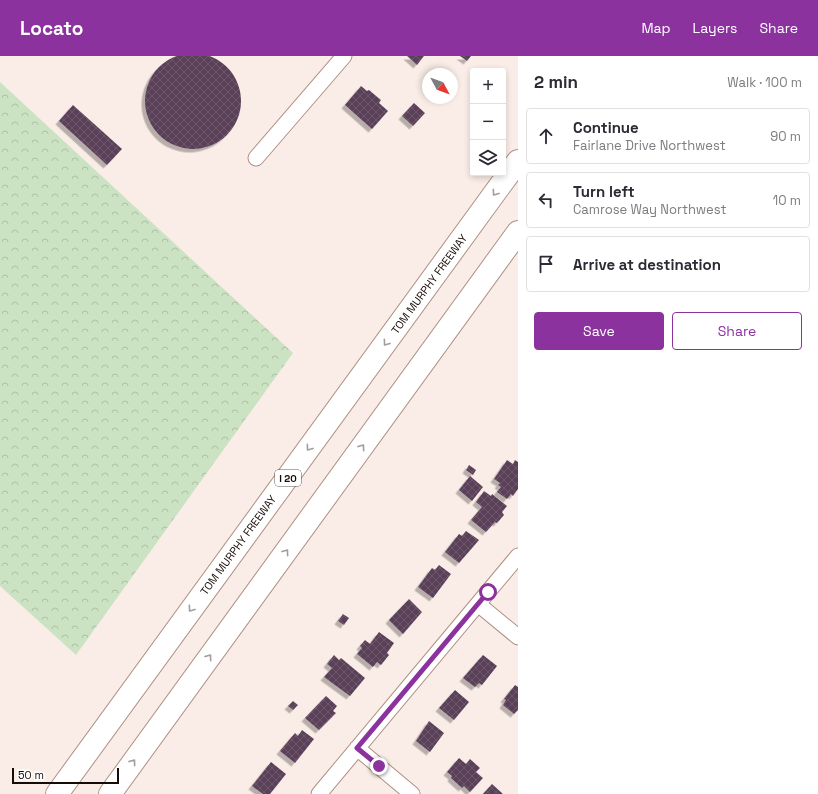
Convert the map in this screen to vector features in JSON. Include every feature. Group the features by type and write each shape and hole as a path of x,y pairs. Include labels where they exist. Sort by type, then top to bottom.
{"highway":[{"name":"TOM MURPHY FREEWAY","path":"57,794 518,161"},
{"path":"110,794 518,232"}],"street":[{"path":"256,158 344,56"},
{"path":"320,794 518,556"},
{"path":"478,604 518,637"},
{"path":"357,748 412,794"}],"green space":[{"path":"0,82 293,353 76,655 0,586"}],"building":[{"path":"193,53 211,57 220,61 227,67 233,74 237,83 241,101 237,119 233,128 227,135 220,141 211,145 193,149 175,145 166,141 159,135 153,128 149,119 145,101 149,83 153,74 159,67 166,61 175,57"},
{"path":"407,56 424,56 417,65"},
{"path":"460,56 471,56 467,61"},
{"path":"361,86 367,91 369,90 381,100 379,103 388,111 372,129 345,105"},
{"path":"414,103 425,113 413,126 402,116"},
{"path":"73,105 122,149 107,165 59,121"},
{"path":"507,460 513,464 515,460 518,462 518,489 513,496 511,494 507,499 497,492 501,487 498,485 500,483 494,479"},
{"path":"469,465 476,470 473,475 466,470"},
{"path":"470,476 483,487 472,501 459,490"},
{"path":"484,491 491,496 492,494 507,506 502,512 504,515 486,532 471,520 482,507 476,502"},
{"path":"466,531 479,540 459,563 445,552 459,534 462,536"},
{"path":"439,565 451,574 433,598 418,587 432,568 435,570"},
{"path":"409,599 422,612 403,634 389,620"},
{"path":"343,614 349,618 344,625 338,621"},
{"path":"379,632 394,643 387,653 389,655 381,665 377,662 373,667 357,654 362,648 360,646 365,640 370,644"},
{"path":"334,655 339,660 341,658 365,678 350,696 324,677 332,668 327,664"},
{"path":"483,655 497,666 482,685 479,683 475,687 463,678"},
{"path":"515,685 518,687 518,710 514,714 503,705 506,700 504,699"},
{"path":"455,690 469,702 454,720 439,708"},
{"path":"326,696 337,706 333,711 336,713 319,730 305,718"},
{"path":"293,701 298,705 293,710 288,706"},
{"path":"429,721 444,733 430,752 416,741"},
{"path":"302,730 314,739 295,763 280,751 295,733 298,736"},
{"path":"459,758 466,764 470,759 480,768 476,772 483,778 470,792 464,786 462,788 447,772"},
{"path":"271,762 286,774 270,794 263,794 252,786"},
{"path":"492,784 503,794 483,794"}],"route":[{"path":"379,766 357,748 488,592"}]}
